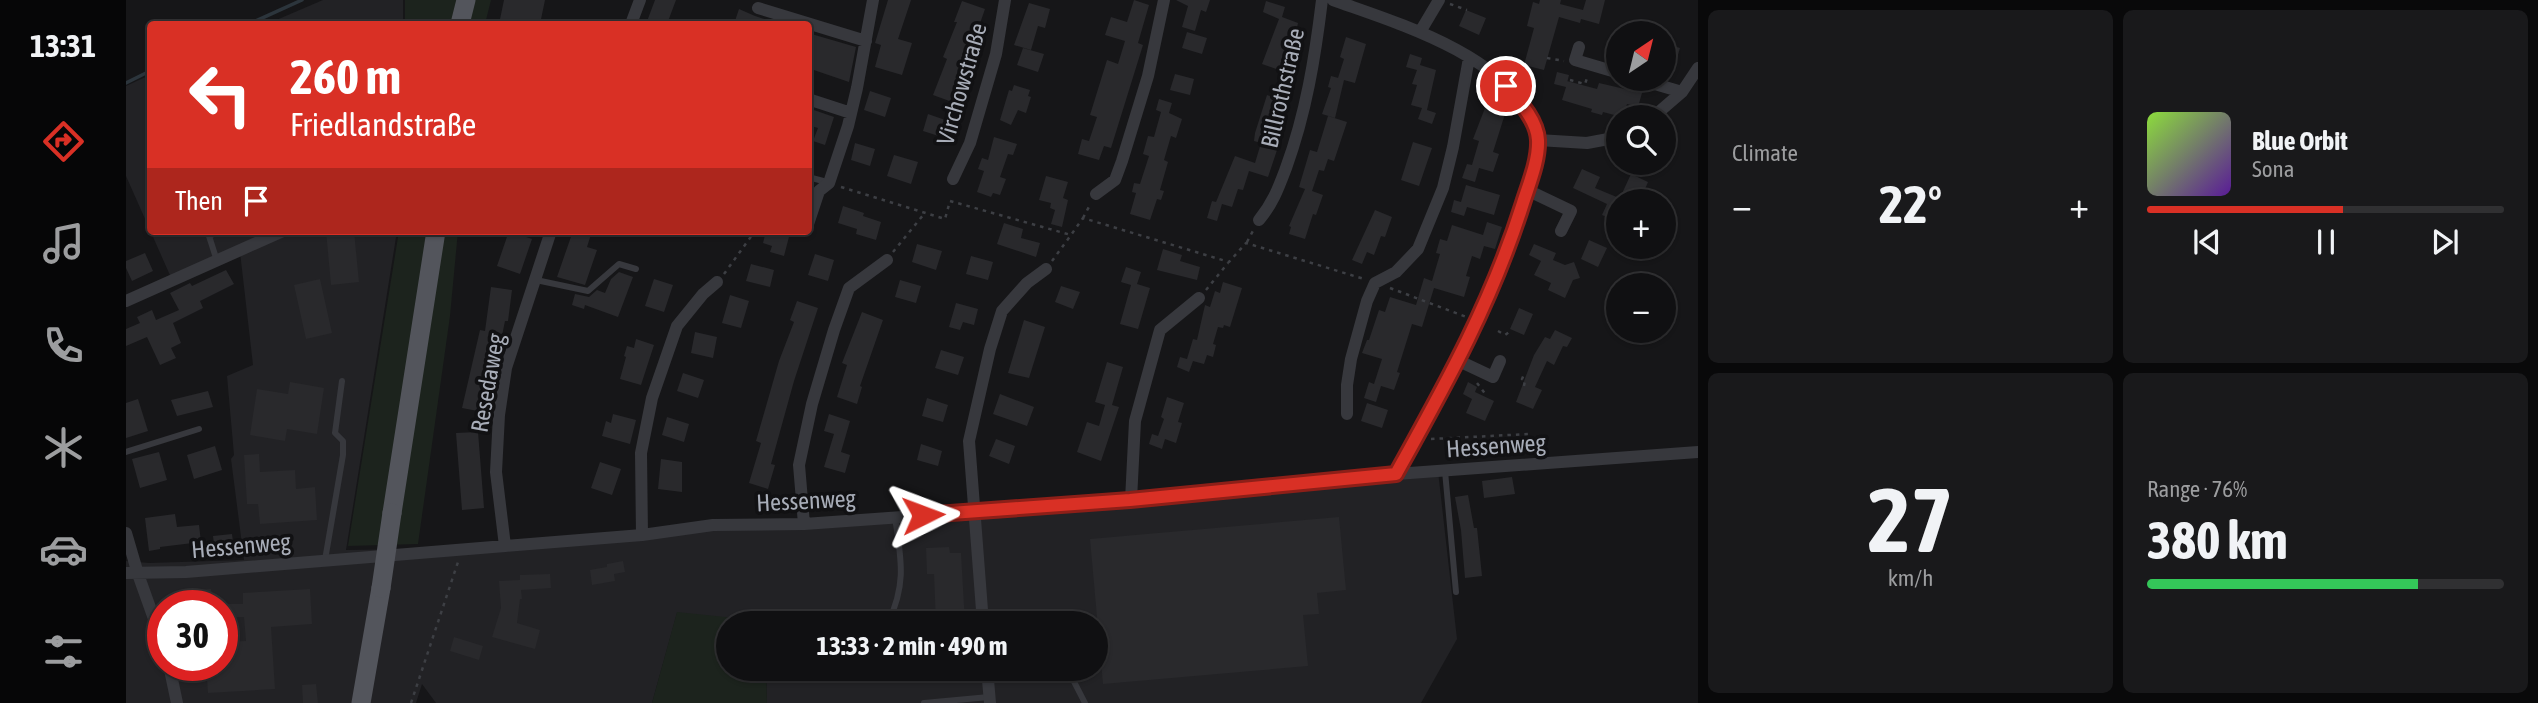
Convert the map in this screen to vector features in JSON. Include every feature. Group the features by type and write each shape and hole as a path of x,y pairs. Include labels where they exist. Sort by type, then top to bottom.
{"main road":[{"path":"454,21 455,0"},
{"path":"461,21 466,0"},
{"path":"361,703 435,235"}],"street":[{"path":"632,21 640,0"},
{"path":"812,212 819,191 829,183 851,113 873,0"},
{"name":"Virchowstraße","path":"953,179 970,142 996,54 1005,0"},
{"path":"1096,194 1115,180 1122,161 1148,76 1164,0"},
{"name":"Billrothstraße","path":"1259,220 1272,204 1303,121 1322,0"},
{"path":"1333,0 1420,32 1469,58 1506,86 1524,107 1538,140 1527,190 1509,246 1478,322 1396,474"},
{"path":"1420,32 1442,1"},
{"path":"758,8 801,21"},
{"path":"812,24 866,41"},
{"path":"1579,47 1575,60 1606,69"},
{"path":"1347,414 1347,384 1351,359 1367,300 1375,283 1396,272 1418,249 1445,178 1469,58"},
{"path":"1667,105 1682,92 1698,68"},
{"path":"1676,90 1682,92"},
{"path":"812,100 851,113"},
{"path":"1538,140 1587,143 1606,139"},
{"path":"1527,190 1571,211 1561,231"},
{"path":"126,301 274,235"},
{"name":"Resedaweg","path":"505,547 496,472 499,415 506,368 550,235"},
{"path":"804,524 799,465 812,404 834,330 849,288 887,260"},
{"path":"982,611 972,512 969,441 990,349 1002,311 1027,283 1046,269"},
{"path":"642,535 641,453 652,398 677,326 703,294 718,282"},
{"path":"1130,500 1135,421 1160,330 1199,298"},
{"path":"1459,361 1493,377 1500,361"},
{"name":"Hessenweg","path":"132,574 505,547 642,535 713,525 804,524 1130,500 1396,474 1698,452"},
{"path":"126,533 132,574 147,607"},
{"path":"172,681 177,703"},
{"path":"988,681 990,700"}],"lane":[{"path":"812,178 829,183"},
{"path":"211,235 209,236 217,261"},
{"path":"534,279 588,292 619,264 636,269"},
{"path":"325,560 342,455 343,441 335,433 342,381"},
{"path":"126,452 199,429"},
{"path":"1445,471 1456,592"},
{"path":"894,611 902,573 895,517"},
{"path":"1074,681 1085,703"},
{"path":"925,703 990,700"}],"path":[{"path":"1458,6 1460,0"},
{"path":"1442,1 1467,10"},
{"path":"1547,58 1568,61"},
{"path":"1570,80 1586,84 1591,65"},
{"path":"829,183 945,219 950,201 1071,235"},
{"path":"1046,269 1083,218 1096,194"},
{"path":"887,260 925,213"},
{"path":"1083,218 1229,262"},
{"path":"718,282 752,235"},
{"path":"1199,298 1247,243 1375,283 1478,322"},
{"path":"1498,331 1505,335 1512,330"},
{"path":"1524,386 1525,380 1522,379 1525,372"},
{"path":"1475,380 1486,395"},
{"path":"1417,436 1422,439 1529,434 1534,465"},
{"path":"411,703 461,549"}],"shaded area":[{"path":"323,0 403,0 403,21 274,21"},
{"path":"405,0 491,0 486,21 405,21"},
{"path":"147,76 147,223 126,176 126,86"},
{"path":"152,235 396,235 346,550 421,549 973,504 1438,471 1457,639 1421,703 767,703 766,681 1108,681 1108,611 716,611 716,617 677,613 652,703 436,703 422,684 416,703 126,703 126,561 149,563 244,560 231,459 234,455 227,376 253,365 240,252 173,282"},
{"path":"398,235 458,235 450,316 418,544 348,546"},
{"path":"677,612 716,616 716,681 766,681 767,703 652,703"}],"building":[{"path":"504,0 545,0 541,21 500,21"},
{"path":"655,0 676,0 668,21 647,21"},
{"path":"888,0 911,0 898,39 912,43 902,75 875,67 881,45 875,43"},
{"path":"1134,0 1149,5 1138,43 1143,45 1111,148 1104,146 1099,160 1078,154 1082,139 1089,141 1097,117 1090,115 1107,60 1118,64 1125,41 1105,35 1111,17 1127,22"},
{"path":"1176,0 1210,0 1206,12 1201,10 1195,31 1182,27 1188,6"},
{"path":"1540,0 1561,0 1560,4 1583,10 1586,0 1605,0 1599,24 1581,19 1580,23 1559,17 1544,70 1524,65 1534,28 1527,26 1533,2 1539,4"},
{"path":"962,1 985,9 955,103 933,95 947,59 943,57"},
{"path":"1266,1 1285,7 1282,17 1298,23 1289,63 1297,65 1293,78 1262,64 1279,19 1263,12"},
{"path":"1029,3 1050,9 1045,28 1038,26 1031,50 1014,45"},
{"path":"739,9 771,21 735,21"},
{"path":"1466,10 1486,18 1479,35 1459,26"},
{"path":"1187,32 1207,38 1202,54 1182,48"},
{"path":"812,34 856,47 849,82 812,69"},
{"path":"1346,37 1366,44 1355,83 1344,80 1335,118 1322,114 1331,88 1328,87 1331,76 1338,78 1344,59 1340,57"},
{"path":"1023,48 1044,54 1038,72 1017,65"},
{"path":"1410,54 1422,58 1420,65 1436,70 1427,110 1436,113 1432,124 1418,119 1422,108 1411,105 1417,85 1412,84 1417,70 1406,67"},
{"path":"1557,72 1569,75 1567,81 1597,89 1599,83 1606,85 1606,91 1642,93 1639,105 1606,105 1606,113 1603,112 1602,115 1591,112 1592,109 1562,100 1566,87 1554,84"},
{"path":"1175,74 1194,79 1190,95 1170,90"},
{"path":"1014,85 1030,90 1028,96 1031,97 1026,113 1018,110 1011,125 1000,120 1009,90 1012,91"},
{"path":"870,91 891,98 885,117 864,110"},
{"path":"1267,95 1284,101 1272,138 1280,141 1268,177 1249,171 1243,190 1238,189 1232,207 1222,204 1217,221 1207,218 1212,201 1216,202 1235,156 1255,163 1261,143 1254,141 1255,133"},
{"path":"1159,99 1172,103 1169,113 1182,119 1176,138 1171,136 1164,160 1168,162 1160,190 1164,191 1161,200 1157,199 1150,220 1130,214 1136,193 1132,192 1134,183 1140,184 1149,156 1143,154 1148,136 1154,137 1161,112 1156,110"},
{"path":"1485,108 1505,114 1493,152 1499,154 1493,172 1479,168 1475,182 1462,178 1467,164 1472,165 1479,141 1473,139"},
{"path":"812,109 834,117 825,145 813,141 818,128 812,126"},
{"path":"928,114 951,122 945,138 923,131"},
{"path":"1328,116 1347,122 1334,161 1328,159 1324,171 1319,170 1312,191 1323,195 1305,239 1289,234 1289,226 1305,189 1299,187 1310,150 1317,152"},
{"path":"994,137 1017,144 1013,155 1008,154 1000,177 1006,179 1000,195 993,193 991,197 977,192 984,171 978,169 982,158 988,160"},
{"path":"1413,142 1432,148 1419,186 1401,180"},
{"path":"855,143 875,149 870,166 851,160"},
{"path":"894,155 918,162 911,184 887,176"},
{"path":"1582,169 1600,177 1595,188 1606,193 1606,204 1573,188"},
{"path":"1631,175 1648,182 1645,189 1624,189"},
{"path":"1046,176 1068,182 1063,198 1068,200 1062,227 1051,224 1055,210 1050,208 1051,203 1039,200"},
{"path":"1466,185 1500,195 1494,215 1467,207 1464,216 1451,212 1454,200 1461,202"},
{"path":"843,206 881,222 876,240 856,234 857,229 838,223"},
{"path":"1375,210 1392,217 1385,237 1381,236 1374,255 1367,252 1362,264 1352,260"},
{"path":"1487,222 1502,227 1495,249 1484,246 1480,259 1472,256 1464,297 1434,288 1422,327 1412,324 1394,390 1381,386 1376,402 1364,398 1369,382 1374,384 1382,359 1362,353 1379,310 1385,312 1390,297 1416,305 1424,278 1432,281 1440,254 1436,253 1440,239 1447,241 1452,225 1483,235"},
{"path":"1004,223 1023,229 1021,238 1040,243 1036,257 997,244"},
{"path":"326,235 354,235 359,282 331,285"},
{"path":"508,235 532,239 520,274 497,266"},
{"path":"572,235 591,235 587,247 597,250 585,285 557,277"},
{"path":"765,235 789,235 784,256 770,252 772,246 763,243"},
{"path":"1589,240 1606,248 1598,267 1581,259"},
{"path":"917,244 942,251 936,270 912,262"},
{"path":"1534,244 1556,253 1553,260 1565,265 1574,262 1580,278 1573,280 1565,298 1548,290 1551,283 1534,275 1541,261 1529,255"},
{"path":"1163,249 1182,255 1180,261 1200,267 1197,280 1157,270"},
{"path":"145,253 153,271 132,281 126,261"},
{"path":"815,254 834,260 828,281 808,275"},
{"path":"971,256 993,262 988,280 966,274"},
{"path":"751,264 774,270 770,287 746,281"},
{"path":"1126,267 1141,272 1137,284 1150,288 1138,329 1120,324 1131,285 1121,282"},
{"path":"226,270 234,284 200,301 203,308 173,323 181,343 171,348 176,358 160,365 147,337 126,346 126,329 140,323 137,317 152,310 156,320 179,310 170,293"},
{"path":"619,272 633,277 618,317 585,305 584,309 572,305 575,294 589,297 597,290 605,293 611,279"},
{"path":"320,279 332,333 306,339 294,285"},
{"path":"654,279 673,285 664,312 645,306"},
{"path":"900,280 921,286 916,303 895,297"},
{"path":"1223,282 1242,288 1230,327 1218,327 1213,344 1216,345 1213,357 1207,355 1204,364 1193,361 1189,372 1177,367 1180,357 1187,359 1193,339 1197,340 1205,305 1210,307 1215,291 1220,293"},
{"path":"1061,286 1080,292 1073,309 1055,302"},
{"path":"491,287 512,290 508,321 505,321 496,365 492,364 483,412 462,408 480,330 485,331"},
{"path":"730,295 749,301 741,328 722,323"},
{"path":"797,301 818,308 771,464 775,465 768,489 749,483 761,443 756,441 779,361 794,322 790,320"},
{"path":"956,303 978,309 974,325 963,322 960,330 949,327"},
{"path":"1519,308 1533,314 1524,335 1510,329"},
{"path":"862,312 883,320 860,386 862,387 857,404 837,397 847,365 842,363"},
{"path":"1024,320 1045,327 1029,378 1008,373"},
{"path":"1555,330 1572,338 1567,347 1563,346 1554,365 1547,361 1535,387 1542,390 1533,409 1516,402 1534,355 1545,337 1550,339"},
{"path":"695,332 717,337 713,358 691,353"},
{"path":"636,339 654,345 641,385 620,379 627,346 634,348"},
{"path":"941,350 964,357 958,375 935,368"},
{"path":"1107,362 1123,367 1112,405 1119,407 1101,461 1077,452 1087,422 1099,426 1105,405 1095,402"},
{"path":"683,373 704,380 698,398 677,391"},
{"path":"290,382 324,388 317,434 287,429 285,441 250,435 257,389 288,394"},
{"path":"1468,382 1477,387 1475,392 1494,401 1485,421 1466,413 1472,399 1463,394"},
{"path":"208,391 213,407 177,416 171,400"},
{"path":"1000,394 1034,407 1027,426 993,414"},
{"path":"1167,397 1184,403 1178,422 1182,423 1176,443 1165,439 1162,449 1149,444 1152,434 1158,436"},
{"path":"927,398 948,405 943,422 922,416"},
{"path":"138,399 148,431 126,438 126,403"},
{"path":"1367,403 1388,410 1382,428 1361,421"},
{"path":"613,414 636,420 630,444 602,436 606,421 611,423"},
{"path":"829,414 850,421 841,452 850,455 845,473 824,467 834,434 824,431"},
{"path":"667,417 689,424 684,442 662,435"},
{"path":"478,432 484,508 462,510 456,433"},
{"path":"996,439 1015,446 1009,464 989,456"},
{"path":"921,444 942,451 938,466 917,460"},
{"path":"215,446 222,470 194,479 187,455"},
{"path":"159,452 167,480 140,488 132,459"},
{"path":"259,454 260,472 295,470 296,489 315,487 317,520 260,524 258,504 247,504 244,455"},
{"path":"661,459 682,462 682,492 658,489"},
{"path":"600,462 621,469 612,495 591,488"},
{"path":"1512,477 1515,494 1484,498 1482,481"},
{"path":"1468,495 1474,528 1477,528 1482,576 1465,578 1455,497"},
{"path":"175,514 177,527 199,525 201,542 149,551 145,518"},
{"path":"1339,517 1346,590 1317,593 1319,614 1303,615 1308,666 1103,684 1103,681 1108,681 1108,611 1096,611 1090,539"},
{"path":"232,534 234,550 215,552 213,536"},
{"path":"949,547 950,553 961,553 964,611 936,611 934,574 927,574 926,548"},
{"path":"623,561 625,572 614,574 615,581 592,585 590,570"},
{"path":"550,574 551,588 521,590 517,623 540,630 535,649 492,637 501,608 499,581 520,580 520,575"},
{"path":"310,589 312,624 271,627 275,689 208,693 207,681 238,681 238,641 246,641 244,617 238,617 238,604 243,604 243,593"},
{"path":"454,637 483,646 479,660 450,651"},
{"path":"316,684 318,703 303,703 302,685"}],"waterway":[{"path":"256,21 302,0"},
{"path":"126,83 147,72"}],"route":[{"path":"923,515 1130,500 1396,474 1478,322 1495,284 1527,190 1538,140 1524,107 1506,86"}]}
